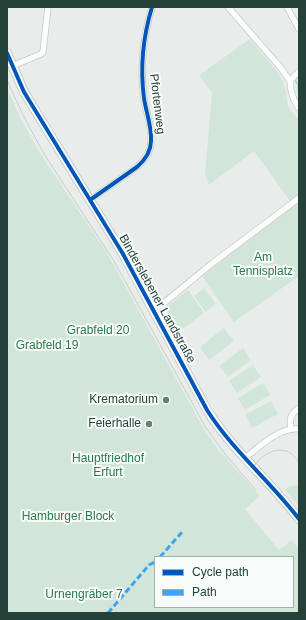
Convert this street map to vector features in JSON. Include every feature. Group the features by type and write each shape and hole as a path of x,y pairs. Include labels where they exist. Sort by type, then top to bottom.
{"main road":[{"name":"Binderslebener Landstraße","path":"7,53 24,92 123,254 216,425 244,459 299,519"}],"street":[{"path":"12,66 43,52 48,7"},
{"name":"Pfortenweg","path":"90,200 143,162 150,149 152,140 144,100 142,69 145,33 152,7"},
{"path":"228,7 281,68 290,81 294,100 299,108"},
{"path":"287,7 299,29"},
{"path":"290,81 299,71"},
{"path":"154,311 210,265 299,198"},
{"path":"291,428 290,418 299,408"},
{"path":"244,459 272,438 291,428 299,429"}],"green space":[{"path":"250,39 277,71 283,81 288,107 299,121 299,194 290,201 254,151 209,185 205,174 212,93 199,75"},
{"name":"Hauptfriedhof Erfurt","path":"7,89 22,121 41,155 106,251 205,431 217,448 260,496 245,509 279,550 292,540 299,550 299,613 7,613"},
{"name":"Am Tennisplatz","path":"299,200 299,276 234,322 201,275"},
{"path":"204,288 216,304 206,312 194,296"},
{"path":"188,290 204,313 181,330 164,308"},
{"path":"224,328 234,341 209,360 200,347"},
{"path":"243,348 251,360 228,377 219,366"},
{"path":"253,365 261,377 237,393 229,381"},
{"path":"263,383 270,395 245,410 238,398"},
{"path":"271,401 278,414 252,428 245,415"},
{"path":"298,485 299,506 285,490 290,486"}],"waterway":[{"path":"299,76 295,80 298,85 299,96"}],"tram line":[{"path":"7,80 23,115 44,154 114,261 206,428 225,454 256,490"},
{"path":"253,468 263,457 276,450 289,452 299,463"}],"marked path":[{"path":"161,556 183,531"},
{"path":"108,613 149,565 154,562"}],"cycle path":[{"path":"90,200 137,167 145,159 150,149 151,130 144,98 142,64 144,41 152,7"},
{"path":"7,53 24,92 123,254 207,410 228,439 299,519"}],"place":[{"name":"Krematorium","path":"166,400"},
{"name":"Feierhalle","path":"149,424"}],"park label":[{"name":"Grabfeld 20","path":"98,331"},
{"name":"Grabfeld 19","path":"47,346"},
{"name":"Hamburger Block","path":"68,517"},
{"name":"Urnengräber 7","path":"84,595"}]}
